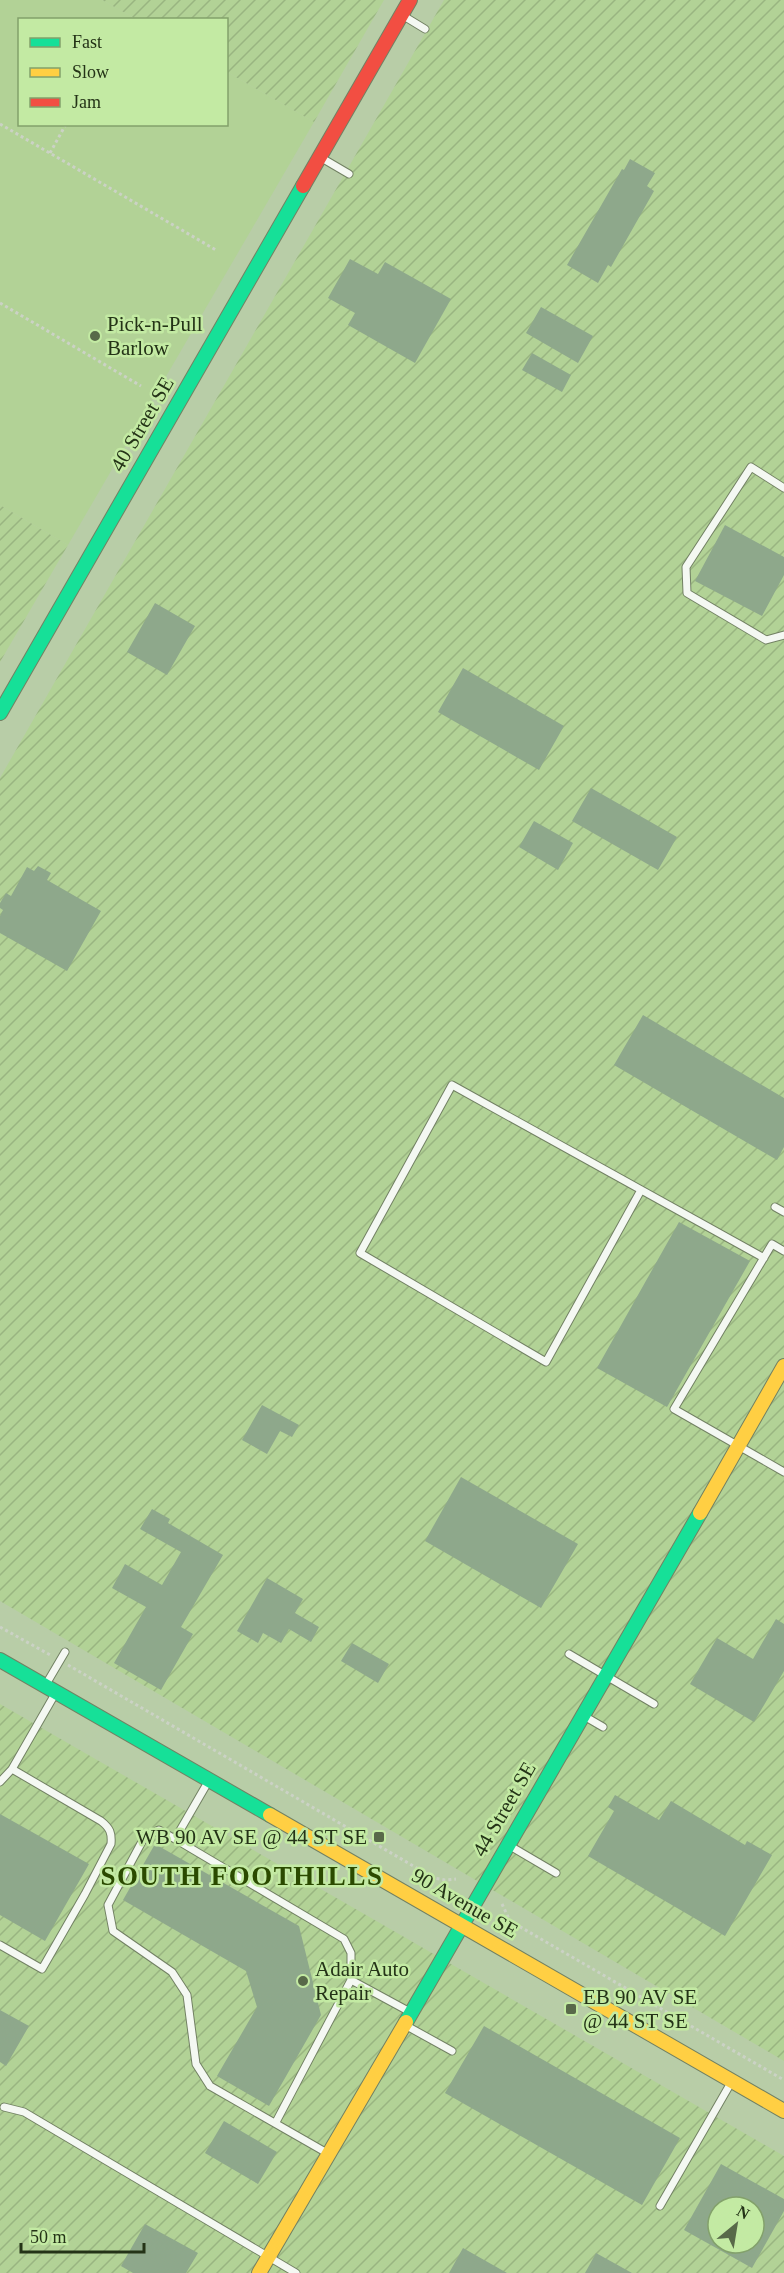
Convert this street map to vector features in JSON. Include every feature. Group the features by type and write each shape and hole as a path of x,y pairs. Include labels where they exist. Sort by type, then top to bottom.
{"street":[{"name":"40 Street SE","path":"0,713 410,0"},
{"name":"44 Street SE","path":"259,2273 409,2019 784,1366"},
{"name":"90 Avenue SE","path":"0,1660 784,2111"}],"lane":[{"path":"402,15 425,29"},
{"path":"320,157 349,174"},
{"path":"784,488 751,467 686,567 687,593 766,640 784,635"},
{"path":"641,1190 546,1362 360,1253 452,1085 764,1257"},
{"path":"775,1207 784,1212"},
{"path":"784,1251 772,1244 674,1409 784,1472"},
{"path":"0,1782 12,1769 51,1689 60,1660 65,1652"},
{"path":"569,1654 654,1704"},
{"path":"583,1715 603,1727"},
{"path":"0,1945 42,1970 85,1894 111,1844 112,1836 109,1827 101,1821 12,1769"},
{"path":"176,1839 209,1780"},
{"path":"276,2122 351,1980 351,1953 344,1940 176,1839 159,1830 145,1836 108,1905 113,1931 172,1972 187,1995 196,2064 210,2086 328,2154"},
{"path":"508,1845 556,1873"},
{"path":"351,1980 452,2051"},
{"path":"660,2206 732,2081"},
{"path":"4,2107 24,2112 296,2273"}],"path":[{"path":"0,124 216,250"},
{"path":"50,153 65,126"},
{"path":"0,303 141,386"},
{"path":"0,1627 434,1878 456,1879"},
{"path":"501,1904 510,1921 784,2080"}],"shaded area":[{"name":"Pick-n-Pull Barlow","path":"0,0 102,0 134,18 18,18 18,126 228,126 228,73 314,122 68,545 0,505"},
{"path":"102,0 384,0 314,122 228,73 228,18 134,18"},
{"path":"444,0 784,0 784,2061 0,1601 0,778"},
{"path":"0,505 68,545 0,662"},
{"path":"0,1704 784,2156 784,2273 0,2273"}],"building":[{"path":"630,159 655,173 647,186 654,191 611,267 608,265 598,283 567,265"},
{"path":"350,259 378,274 385,262 451,299 415,363 348,325 355,313 328,298"},
{"path":"541,307 593,336 578,363 526,333"},
{"path":"532,353 571,375 562,392 522,370"},
{"path":"725,525 784,557 784,575 762,616 695,581"},
{"path":"155,603 195,626 167,675 127,652"},
{"path":"463,668 564,726 539,770 438,712"},
{"path":"591,788 677,837 658,870 572,821"},
{"path":"534,821 573,843 558,870 519,847"},
{"path":"38,866 51,873 47,880 101,911 67,971 0,933 0,916 3,910 0,908 0,903 6,893 11,896 27,867 34,871"},
{"path":"643,1015 784,1098 784,1147 777,1160 614,1065"},
{"path":"679,1222 750,1261 667,1407 597,1368"},
{"path":"262,1405 299,1425 292,1437 280,1431 267,1454 242,1440"},
{"path":"461,1477 578,1544 541,1608 425,1541"},
{"path":"152,1509 170,1519 168,1523 223,1555 181,1627 193,1634 161,1690 114,1663 146,1607 112,1588 125,1564 162,1585 181,1552 140,1529"},
{"path":"267,1578 303,1599 295,1613 319,1627 311,1642 289,1629 281,1643 263,1633 258,1643 237,1631"},
{"path":"776,1619 784,1624 784,1671 754,1722 690,1684 717,1638 753,1659"},
{"path":"352,1643 389,1664 378,1683 341,1661"},
{"path":"615,1795 659,1820 671,1801 745,1845 747,1841 772,1855 725,1936 588,1856 614,1811 608,1807"},
{"path":"0,1814 89,1864 45,1941 0,1915"},
{"path":"155,1844 299,1926 321,2015 269,2106 217,2076 257,2007 246,1971 123,1900"},
{"path":"0,2010 29,2026 6,2066 0,2062"},
{"path":"484,2026 680,2138 642,2205 445,2093"},
{"path":"224,2121 277,2152 258,2184 205,2153"},
{"path":"721,2164 784,2199 784,2211 766,2243 766,2195 706,2195 706,2242 684,2230"},
{"path":"145,2224 198,2253 186,2273 133,2273 121,2266"},
{"path":"463,2248 507,2273 449,2273"},
{"path":"596,2253 632,2273 585,2273"},
{"path":"729,2255 759,2255 752,2268"}],"traffic: fast":[{"path":"0,713 303,186"},
{"path":"406,2022 700,1513"},
{"path":"0,1660 270,1815"}],"traffic: slow":[{"path":"700,1513 784,1366"},
{"path":"270,1815 784,2111"},
{"path":"259,2273 406,2022"}],"traffic: jam":[{"path":"303,186 410,0"}],"place":[{"name":"Pick-n-Pull Barlow","path":"95,336"},
{"name":"WB 90 AV SE @ 44 ST SE","path":"379,1837"},
{"name":"Adair Auto Repair","path":"303,1981"},
{"name":"EB 90 AV SE @ 44 ST SE","path":"571,2009"}],"district":[{"name":"SOUTH FOOTHILLS","path":"242,1876"}]}
